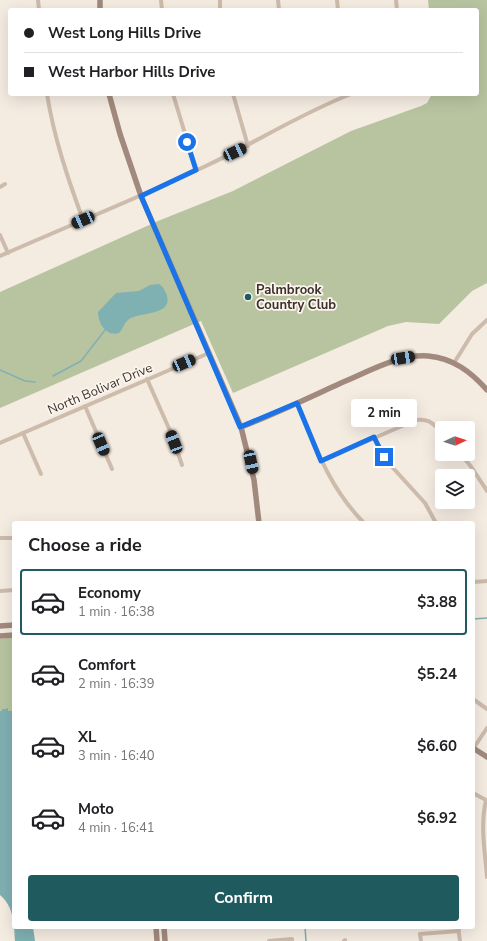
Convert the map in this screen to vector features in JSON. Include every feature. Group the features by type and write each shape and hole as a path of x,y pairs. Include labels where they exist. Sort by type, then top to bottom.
{"street":[{"path":"47,96 51,117 65,170 83,220"},
{"path":"110,96 120,134 141,196 240,427 254,480 259,521"},
{"path":"174,96 196,170"},
{"path":"234,96 248,146"},
{"path":"0,256 141,196 248,146 312,111 346,96"},
{"path":"0,187 5,184"},
{"path":"0,235 8,253"},
{"path":"454,363 472,334 487,320"},
{"name":"North Bolivar Drive","path":"0,443 209,353"},
{"path":"240,427 385,364 403,358 427,356 454,363 474,375 487,390"},
{"path":"147,379 171,433 182,464"},
{"path":"297,403 330,480 346,504 362,521"},
{"path":"85,406 112,469"},
{"path":"321,461 416,420 426,419 435,425"},
{"path":"23,433 41,474"},
{"path":"374,437 392,469 425,503 435,521"},
{"path":"466,461 487,491"},
{"path":"0,538 12,538"},
{"path":"475,582 487,581"},
{"path":"0,591 12,590"},
{"path":"0,626 12,624"},
{"path":"0,636 12,635"},
{"path":"475,700 487,709"},
{"path":"475,746 487,728"},
{"path":"475,750 487,757"},
{"path":"475,794 486,800 483,830 487,877"},
{"path":"156,929 157,941"},
{"path":"164,929 165,941"},
{"path":"421,941 420,934 458,929 460,941"},
{"path":"269,941 292,940"}],"green space":[{"name":"Palmbrook Country Club","path":"428,0 487,0 487,283 472,291 439,324 406,322 388,326 233,393 201,321 0,408 0,292 158,221 233,191 351,131 421,106 427,103 431,96 479,96 479,8 429,8"},
{"path":"12,637 12,711 8,711 7,708 0,711 0,639"}],"water":[{"path":"159,284 164,290 168,299 166,305 162,309 133,317 125,323 119,333 111,333 101,325 98,312 116,293 139,291 150,285"},
{"path":"8,708 8,711 12,711 12,916 11,910 0,895 0,711 2,711 2,709"},
{"path":"14,929 33,929 35,941 15,941"}],"waterway":[{"path":"53,376 81,361 105,330"},
{"path":"0,370 25,381 35,382"},
{"path":"475,619 487,618"},
{"path":"305,929 306,941"}],"place":[{"name":"Palmbrook Country Club","path":"248,297"}],"route":[{"path":"187,142 196,170 141,196 240,427 297,403 321,461 374,437 384,457"}]}
